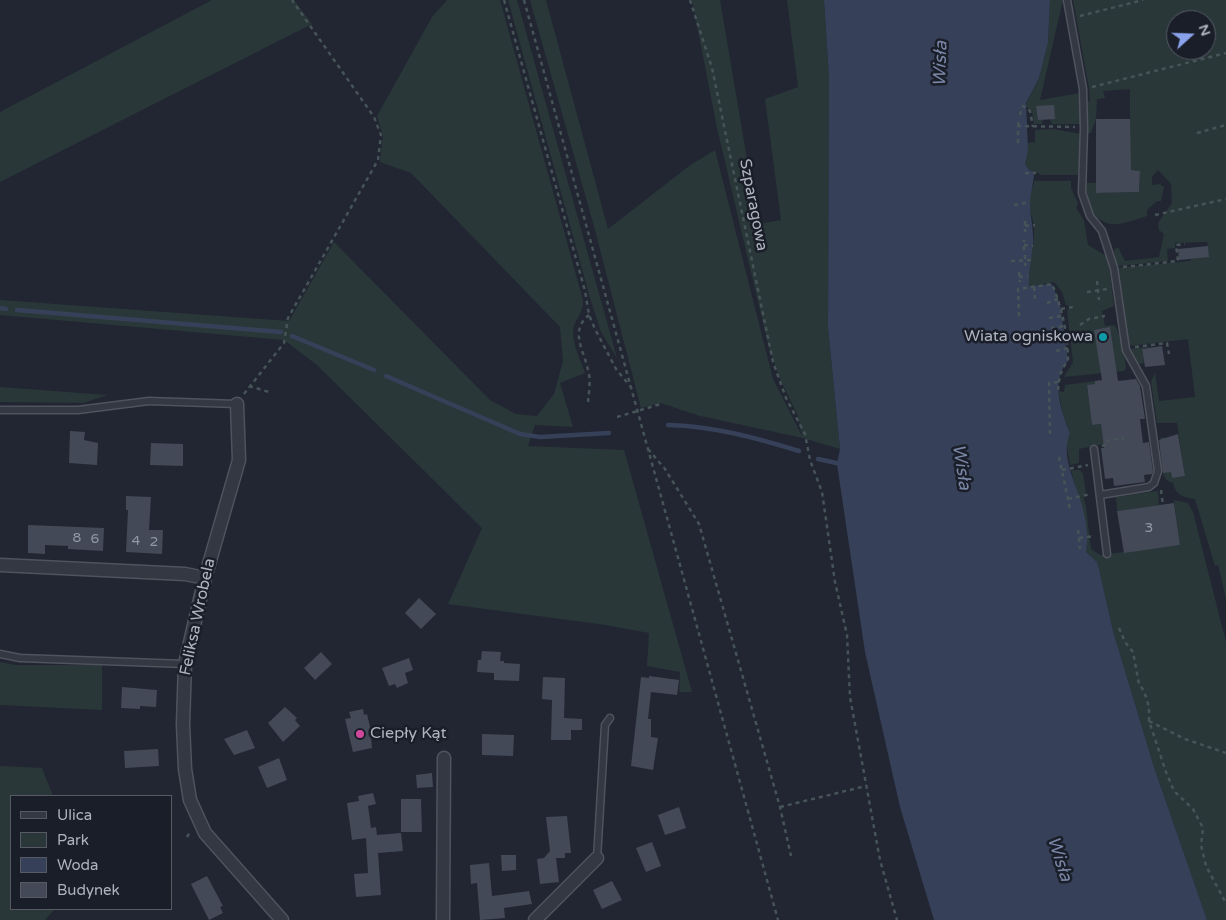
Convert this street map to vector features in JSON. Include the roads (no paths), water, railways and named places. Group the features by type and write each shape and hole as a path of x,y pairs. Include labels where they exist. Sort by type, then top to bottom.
{"street":[{"name":"Feliksa Wrobela","path":"237,404 239,460 205,578 185,664 184,762 195,811 212,843 282,920"},
{"path":"0,565 185,574 205,578"},
{"path":"443,920 444,758"},
{"path":"535,920 597,858"}],"lane":[{"path":"1067,0 1083,89 1082,193 1090,216 1102,231 1114,268 1126,348 1146,386 1158,471 1157,477 1149,487 1100,495"},
{"path":"0,410 78,410 148,401 237,404"},
{"path":"1094,449 1107,554"},
{"path":"0,654 20,658 185,664"},
{"path":"597,858 605,725 610,718"}],"water":[{"name":"Wisła","path":"824,0 1050,0 1048,43 1039,78 1026,103 1028,149 1025,164 1029,170 1034,172 1030,199 1033,248 1029,286 1052,284 1060,305 1068,361 1059,378 1058,387 1063,415 1070,433 1067,442 1068,460 1086,523 1086,552 1097,562 1113,631 1154,767 1207,920 934,920 900,807 865,652 837,464 840,449 828,327 829,76"}],"waterway":[{"path":"0,308 6,309"},
{"path":"17,310 281,332"},
{"path":"292,336 374,370"},
{"path":"386,376 520,434 540,437 609,433"},
{"path":"668,425 702,428 735,434 799,451"},
{"path":"818,459 841,464"}],"place":[{"name":"Wiata ogniskowa","path":"1103,337"},
{"name":"Ciepły Kąt","path":"360,734"}]}
